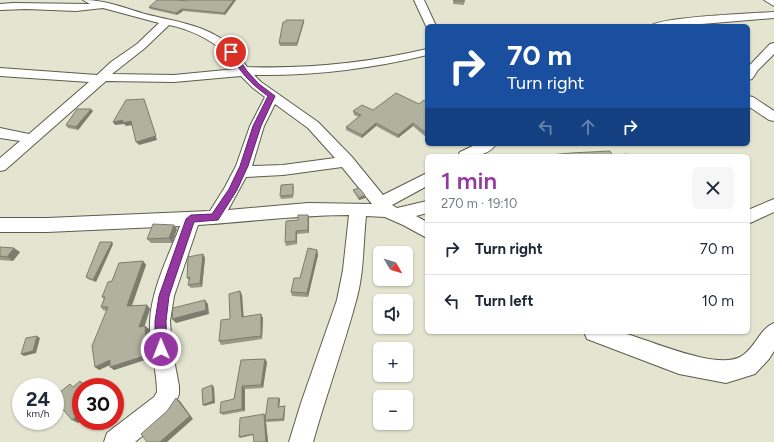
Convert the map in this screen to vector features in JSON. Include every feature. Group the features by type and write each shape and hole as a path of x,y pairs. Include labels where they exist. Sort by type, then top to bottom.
{"street":[{"path":"88,0 166,22 179,24 217,41 231,52 244,72 257,85 313,125 388,210 425,230"},
{"path":"419,0 430,24"},
{"path":"769,0 774,3"},
{"path":"0,7 21,5 75,8 102,5"},
{"path":"670,24 774,15"},
{"path":"0,166 33,139 115,65 145,43 166,22"},
{"path":"750,73 774,46"},
{"path":"0,72 102,78 194,78 244,72 314,71 361,66 415,56 425,53"},
{"path":"415,56 425,60"},
{"path":"215,217 232,190 241,172 257,126 272,96"},
{"path":"750,101 774,117"},
{"path":"0,133 33,139"},
{"path":"469,154 485,146"},
{"path":"241,172 283,170 347,162"},
{"path":"388,210 425,181"},
{"path":"750,216 774,206"},
{"path":"0,225 47,225 191,219 308,209 388,210 425,207"},
{"path":"301,442 312,403 347,300 352,270 358,209"},
{"path":"116,442 162,405 168,394 168,386 161,349 161,314 164,296 191,219"},
{"path":"599,334 679,363 726,372 747,366 773,337"}],"building":[{"path":"157,0 234,0 224,13 182,9 176,13 149,7"},
{"path":"454,0 465,0 453,1"},
{"path":"286,20 304,20 297,43 279,43 283,22 286,22"},
{"path":"396,93 419,104 424,100 425,132 413,123 398,135 376,123 362,135 346,127 361,115 353,111 362,105 373,110"},
{"path":"144,99 156,136 136,142 131,121 123,123 123,120 113,122 126,100"},
{"path":"77,109 91,109 76,127 66,125"},
{"path":"610,151 612,154 560,154"},
{"path":"293,184 293,195 280,196 281,185"},
{"path":"359,188 365,195 359,198 353,190"},
{"path":"298,215 308,215 308,230 296,231 296,241 285,242 286,221 298,220"},
{"path":"153,224 174,225 169,238 147,239"},
{"path":"100,242 112,242 93,280 86,277"},
{"path":"0,247 14,248 7,257 0,256"},
{"path":"308,248 317,250 307,293 291,292 294,278 300,278"},
{"path":"203,254 200,283 188,285 190,277 187,278 188,257"},
{"path":"143,261 127,306 147,305 139,327 145,326 147,355 110,367 110,360 95,367 92,346 108,307 101,307 105,297 102,297 108,282 112,281 119,263"},
{"path":"240,291 242,317 261,314 261,336 219,341 221,320 230,319 229,294"},
{"path":"205,300 206,310 172,319 173,308"},
{"path":"37,336 33,351 21,354 26,338"},
{"path":"265,359 261,385 242,386 242,409 220,413 221,402 234,399 241,360"},
{"path":"70,384 72,386 72,420 64,411 64,389"},
{"path":"212,385 213,401 203,405 202,389"},
{"path":"176,398 190,416 160,442 147,442 141,434 167,411"},
{"path":"268,398 279,398 278,407 285,406 283,419 265,420"},
{"path":"264,414 266,442 254,442 253,434 239,437 240,418"}],"route":[{"path":"161,349 160,321 164,296 191,219 215,217 232,190 244,166 257,126 272,96 257,85 244,72 231,52"}]}
